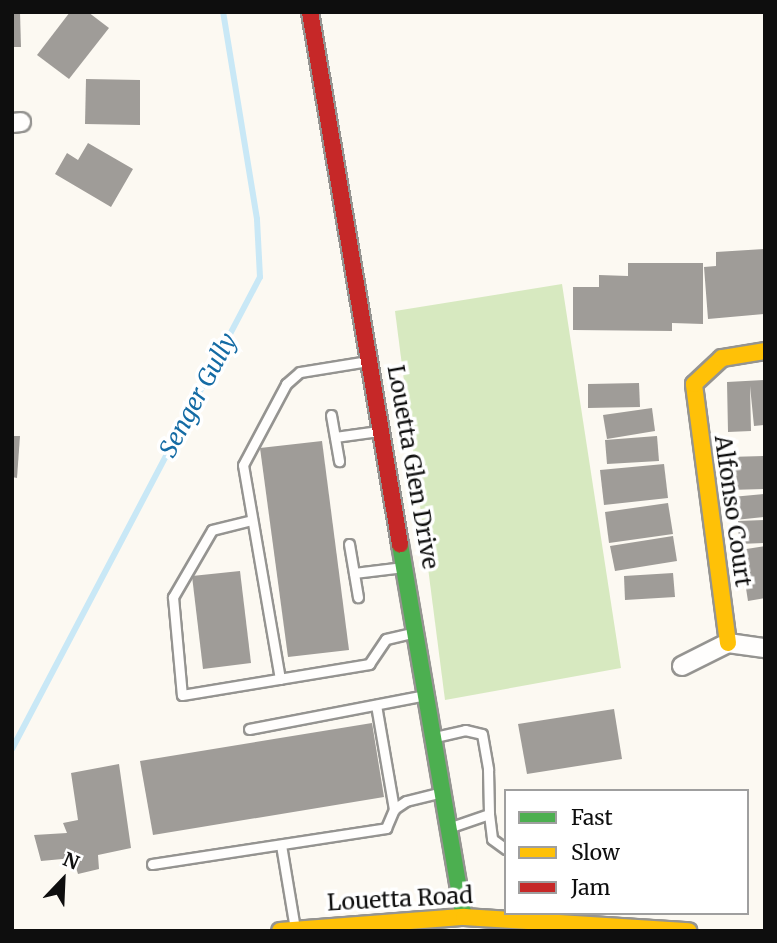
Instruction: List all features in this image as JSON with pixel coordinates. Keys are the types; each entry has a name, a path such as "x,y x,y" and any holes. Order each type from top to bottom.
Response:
{"street":[{"name":"Louetta Glen Drive","path":"310,12 465,924"},
{"name":"Alfonso Court","path":"728,643 694,384 722,358 765,351"},
{"path":"682,666 728,643 765,648"},
{"name":"Louetta Road","path":"288,930 574,917 638,919 689,931"}],"lane":[{"path":"279,679 243,465 286,384 300,372 370,361"},
{"path":"331,415 339,461"},
{"path":"335,437 382,430"},
{"path":"252,520 212,530 173,597 182,695 369,664 386,639 416,632"},
{"path":"349,544 358,597"},
{"path":"354,573 405,567"},
{"path":"248,729 426,695"},
{"path":"152,864 386,828 394,809 376,705"},
{"path":"434,738 465,730 482,734 488,769 492,838 504,847"},
{"path":"394,809 406,801 443,791"},
{"path":"449,827 489,814"},
{"path":"281,845 288,930"}],"green space":[{"path":"562,284 621,668 445,700 395,311"}],"building":[{"path":"12,12 20,12 21,47 12,47"},
{"path":"70,12 88,12 109,28 69,79 37,55"},
{"path":"86,79 140,80 140,125 85,124"},
{"path":"88,143 133,169 111,207 55,174 67,153 78,160"},
{"path":"764,249 765,314 708,319 704,267 716,266 716,252"},
{"path":"628,263 703,263 703,324 672,323 672,331 573,330 573,287 599,287 599,275 628,276"},
{"path":"765,380 765,425 754,426 750,386 751,431 728,432 727,382"},
{"path":"639,383 640,407 588,408 588,384"},
{"path":"652,408 655,431 607,439 603,415"},
{"path":"12,436 20,436 17,478 12,477"},
{"path":"657,436 659,461 607,464 605,440"},
{"path":"322,441 349,650 288,657 260,448"},
{"path":"765,456 765,489 729,490 728,457"},
{"path":"664,464 668,498 604,505 600,470"},
{"path":"765,494 765,517 735,520 732,497"},
{"path":"668,503 673,534 609,543 605,512"},
{"path":"765,520 765,543 739,544 738,521"},
{"path":"673,536 677,561 615,571 610,546"},
{"path":"765,546 765,598 748,601 740,550"},
{"path":"240,571 251,663 203,669 192,576"},
{"path":"673,573 675,597 625,600 624,576"},
{"path":"614,709 622,759 527,774 518,724"},
{"path":"372,723 384,797 153,835 140,761"},
{"path":"119,764 131,848 98,855 99,869 78,874 73,858 41,861 34,835 67,833 63,823 78,820 71,773"}],"waterway":[{"name":"Senger Gully","path":"12,749 260,277 257,219 223,12"}],"traffic: fast":[{"path":"400,544 464,917"}],"traffic: slow":[{"path":"728,643 694,384 722,358 765,351"},
{"path":"280,931 464,917 689,931"}],"traffic: jam":[{"path":"310,12 400,544"}]}
